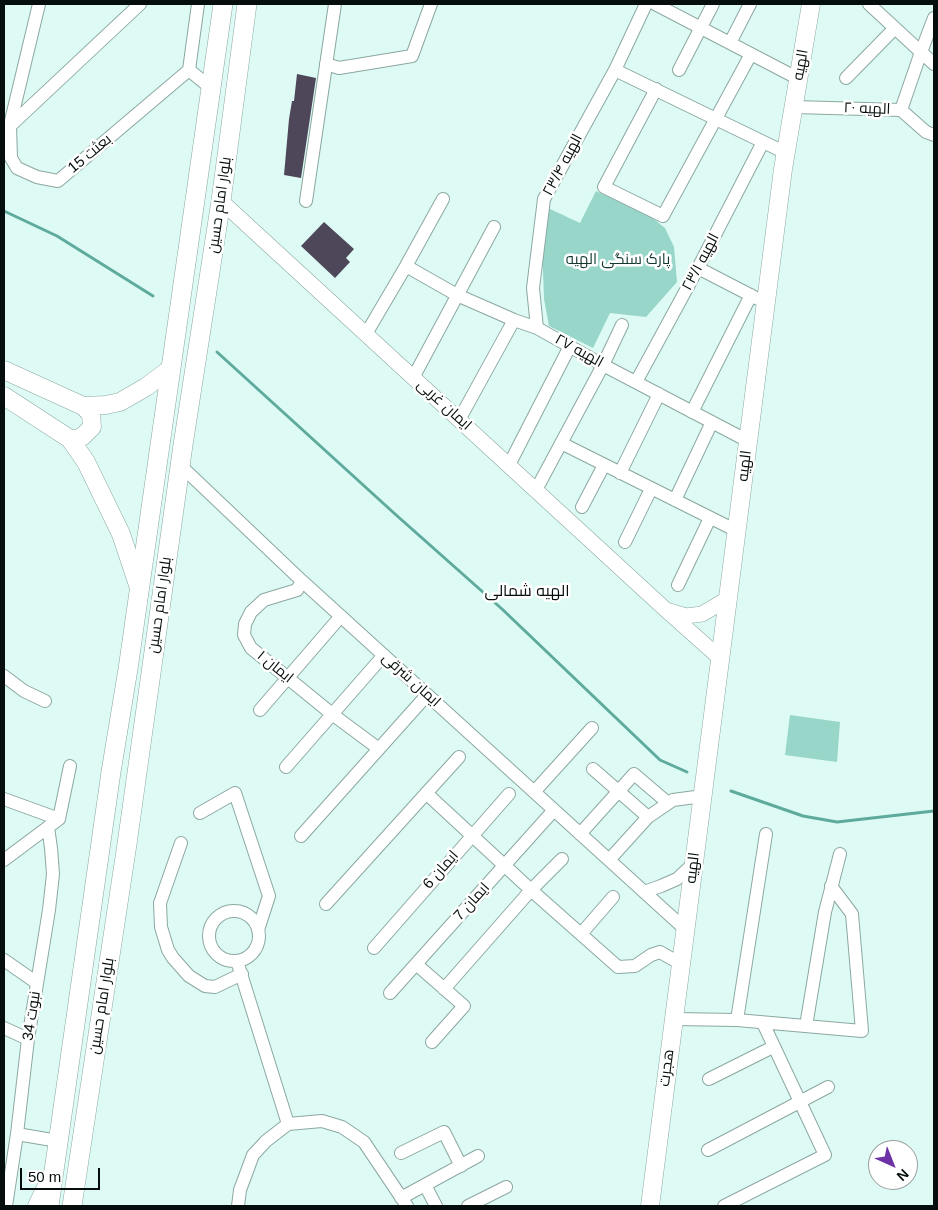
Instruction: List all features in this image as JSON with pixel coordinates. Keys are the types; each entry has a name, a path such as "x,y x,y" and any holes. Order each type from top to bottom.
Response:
{"main road":[{"name":"بلوار امام حسین","path":"49,1206 110,780 140,588 223,4"},
{"name":"بلوار امام حسین","path":"72,1206 221,201 247,4"},
{"name":"الهیه","path":"686,929 748,441 758,299 812,4"},
{"path":"83,406 120,402 146,387 170,369"},
{"path":"4,370 83,406 91,414 92,426 83,436 77,439 70,438"},
{"path":"4,396 70,438 86,462 121,534 140,588"},
{"name":"هجرت","path":"650,1206 686,929"},
{"path":"37,1206 54,1170"}],"street":[{"path":"7,129 39,4"},
{"path":"7,129 140,4"},
{"path":"198,4 189,70 211,88"},
{"path":"306,201 335,4"},
{"path":"326,64 340,68 412,56 431,4"},
{"name":"الهیه ۲۳/۴","path":"537,328 534,288 544,199 615,70 646,4"},
{"path":"656,4 799,79"},
{"path":"680,70 713,4"},
{"path":"730,43 750,4"},
{"path":"876,6 895,28 934,64"},
{"name":"الهیه ۲۰","path":"794,107 901,110 934,18"},
{"path":"846,78 895,28"},
{"path":"656,89 604,187 663,216 751,54"},
{"name":"بعثت 15","path":"7,129 11,158 17,168 37,177 58,181 189,70"},
{"path":"615,70 786,153"},
{"path":"901,110 926,132 934,135"},
{"name":"الهیه ۲۳/۱","path":"636,382 763,142"},
{"path":"366,334 443,199"},
{"name":"ایمان غربی","path":"221,201 721,659"},
{"path":"413,378 494,228"},
{"name":"الهیه ۲۷","path":"406,266 457,295 537,328 748,441"},
{"path":"692,412 758,299 698,268"},
{"path":"459,420 514,320"},
{"path":"536,490 603,365 622,324"},
{"path":"509,465 570,346"},
{"path":"620,473 659,394"},
{"path":"675,500 712,422"},
{"path":"561,443 737,531"},
{"path":"582,507 604,465"},
{"name":"ایمان شرقی","path":"181,466 302,581 686,929"},
{"path":"624,542 651,488"},
{"path":"678,585 710,518"},
{"name":"ایمان ۱","path":"302,581 297,590 264,600 251,612 245,624 244,635 251,648 332,714 379,749"},
{"path":"666,610 686,616 702,614 729,598"},
{"path":"260,710 341,616"},
{"path":"286,768 384,656"},
{"path":"4,676 24,692 45,701"},
{"path":"301,836 427,695"},
{"path":"534,792 592,728"},
{"path":"326,904 459,757"},
{"path":"4,860 59,819 70,766"},
{"path":"593,769 648,817"},
{"path":"580,834 634,774 668,803"},
{"path":"200,813 234,793 269,896 258,930 256,946 252,953 237,961 229,960 222,958 211,946 209,930 212,923 225,913 241,912 249,916 258,930"},
{"path":"426,793 504,866 618,967 635,966 651,955 660,952 681,964"},
{"name":"ایمان 6","path":"374,948 471,835 509,794"},
{"path":"609,860 648,817 668,803 673,800 703,796"},
{"path":"4,799 59,819"},
{"name":"ایمان 7","path":"390,993 554,810"},
{"name":"نبوت 34","path":"6,1206 8,1160 17,1134 28,1039 53,874 48,827"},
{"path":"737,1020 766,834"},
{"path":"180,843 160,903 161,926 168,950 189,976 205,986 215,987 242,974"},
{"path":"806,1026 825,912 840,854"},
{"path":"444,989 531,890 562,859"},
{"path":"644,892 676,878 694,863"},
{"path":"674,1019 737,1020 862,1031 852,914 831,886"},
{"path":"581,934 613,897"},
{"path":"4,960 37,983"},
{"path":"237,961 288,1124"},
{"path":"416,964 464,1006 432,1042"},
{"path":"724,1206 825,1155 762,1023"},
{"path":"4,1028 28,1039"},
{"path":"709,1078 772,1047"},
{"path":"708,1150 828,1087"},
{"path":"238,1206 240,1190 253,1155 266,1141 288,1124 322,1121 342,1127 364,1142 404,1202 425,1186 478,1156"},
{"path":"401,1153 444,1132 461,1166"},
{"path":"17,1134 58,1141"},
{"path":"425,1186 436,1206"},
{"path":"476,1205 506,1187"}],"green space":[{"name":"پارک سنگی الهیه","path":"596,191 650,216 665,228 674,247 677,282 646,317 610,313 593,348 549,326 544,299 542,243 548,208 580,223"},
{"path":"790,715 840,722 837,762 785,755"}],"building":[{"path":"297,74 316,78 301,178 284,175 289,119 292,101 294,101"},
{"path":"324,222 354,249 346,258 350,262 335,278 301,246"}],"waterway":[{"path":"4,211 57,236 153,296"},
{"path":"217,352 502,609 660,760 687,772"},
{"path":"731,791 803,816 837,822 934,811"}],"district":[{"name":"الهیه شمالی","path":"527,592"}]}
